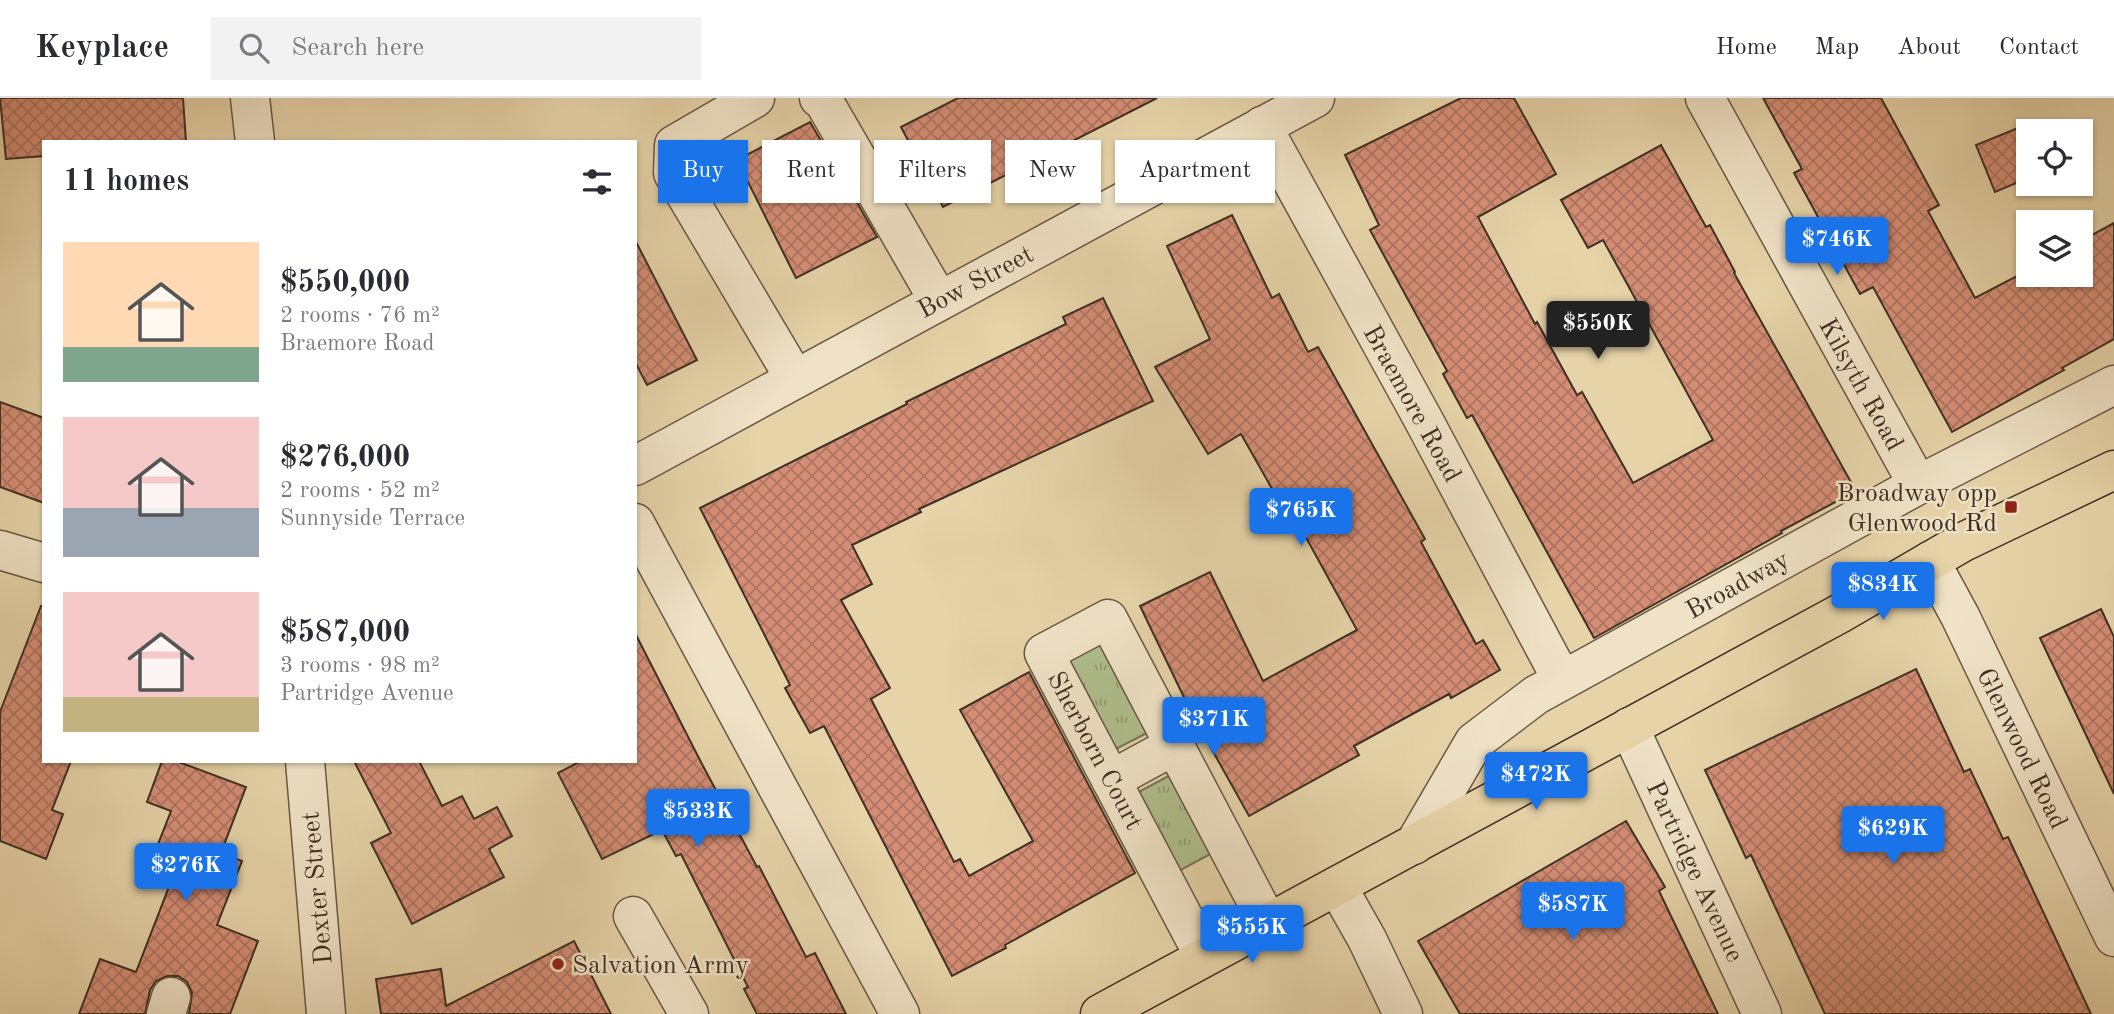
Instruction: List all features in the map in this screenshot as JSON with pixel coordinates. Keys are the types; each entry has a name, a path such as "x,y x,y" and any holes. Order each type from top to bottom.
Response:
{"main road":[{"path":"1100,1014 1839,614 1963,542 2114,470"}],"street":[{"path":"250,98 254,140"},
{"path":"755,98 674,145 673,173 795,379"},
{"path":"819,98 823,100 939,301"},
{"name":"Bow Street","path":"637,465 1315,98"},
{"name":"Kilsyth Road","path":"1705,98 1918,485"},
{"name":"Braemore Road","path":"1262,127 1423,419 1562,680"},
{"name":"Broadway","path":"1414,845 1474,742 1536,695 1918,485 2114,385"},
{"path":"637,527 900,1014"},
{"path":"0,550 42,562"},
{"name":"Glenwood Road","path":"1930,561 2114,936"},
{"name":"Sherborn Court","path":"1204,956 1044,653 1108,618 1269,923"},
{"name":"Partridge Avenue","path":"1629,727 1762,1014"},
{"path":"1111,780 1175,746"},
{"name":"Dexter Street","path":"305,763 326,1014"},
{"path":"1338,886 1403,1014"},
{"path":"633,916 690,1014"}],"green space":[{"path":"1103,639 1151,731 1110,752 1062,661"},
{"path":"1174,773 1216,851 1177,872 1135,794"}],"building":[{"path":"0,98 183,98 186,140 42,140 42,156 6,159"},
{"path":"958,98 1157,98 1075,140 1005,140 1005,175 991,183 991,140 908,140 901,127"},
{"path":"1461,98 1514,98 1556,174 1478,217 1535,324 1537,322 1577,395 1582,392 1633,483 1713,440 1603,240 1588,248 1561,200 1661,145 1706,227 1710,225 1856,491 1594,638 1472,415 1467,418 1443,374 1447,371 1370,230 1379,225 1345,155"},
{"path":"1763,98 1881,98 1939,205 1928,211 1975,298 2016,277 2016,287 2093,287 2093,234 2114,223 2114,339 1952,432 1873,287 1860,294 1794,173 1802,169"},
{"path":"810,122 820,140 775,140"},
{"path":"2016,129 2016,183 1995,192 1976,145"},
{"path":"762,147 762,203 857,203 877,237 796,278 748,182 748,154"},
{"path":"1232,215 1272,298 1279,294 1308,352 1318,347 1425,539 1421,542 1476,644 1483,640 1500,670 1451,698 1449,694 1354,746 1359,755 1249,816 1192,714 1140,606 1210,572 1263,681 1357,630 1293,514 1288,517 1241,434 1208,454 1155,367 1210,339 1167,246"},
{"path":"637,244 697,360 647,385 637,366"},
{"path":"1103,298 1153,401 919,509 921,512 852,545 872,584 841,600 890,688 871,699 954,862 960,859 969,876 1033,841 960,710 1029,672 1135,873 952,976 824,726 810,733 785,688 790,685 700,508 907,404 906,402 1066,324 1063,317"},
{"path":"0,402 42,417 42,502 0,487"},
{"path":"42,606 42,763 70,763 52,810 63,814 46,859 0,841 0,712"},
{"path":"2101,609 2114,637 2114,794 2040,638"},
{"path":"637,637 806,957 815,953 846,1014 757,1014 744,989 748,987 681,854 676,856 662,830 602,859 558,773 577,763 637,763"},
{"path":"1916,669 1964,772 1970,769 2003,839 2008,837 2091,1014 1825,1014 1751,855 1746,858 1705,770"},
{"path":"161,763 181,763 246,787 221,853 242,861 217,925 258,941 230,1014 189,1014 192,993 187,982 178,976 167,976 156,981 150,990 145,1014 79,1014 100,959 136,972 170,884 146,875 171,811 147,802"},
{"path":"355,763 420,763 442,806 462,796 474,819 497,807 512,836 489,849 504,877 412,924 371,843 391,833"},
{"path":"1626,821 1665,887 1659,891 1718,1014 1460,1014 1418,941"},
{"name":"Salvation Army","path":"574,941 611,1014 381,1014 376,979 441,969 446,1006"}],"place":[{"name":"Broadway opp Glenwood Rd","path":"2011,507"},
{"name":"Salvation Army","path":"558,964"}]}
